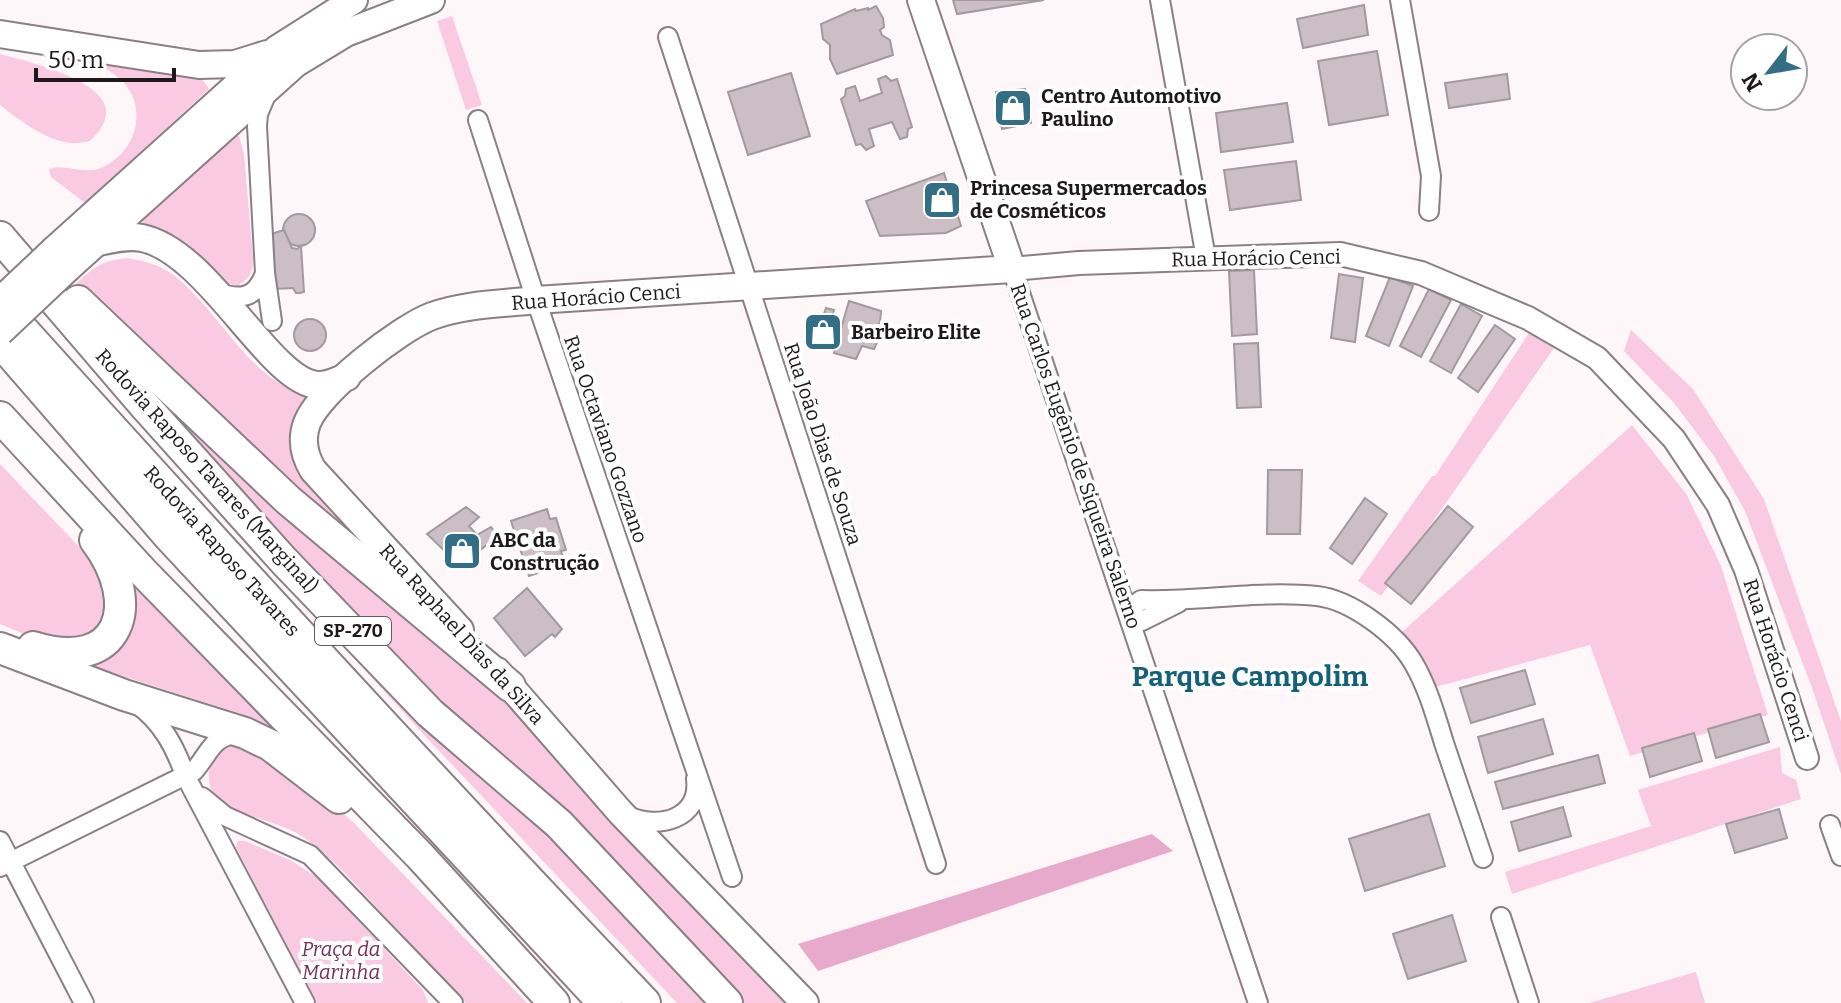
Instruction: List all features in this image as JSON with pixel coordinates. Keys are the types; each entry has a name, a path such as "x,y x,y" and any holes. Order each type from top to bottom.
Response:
{"highway":[{"path":"0,225 288,500 510,686"},
{"name":"Rodovia Raposo Tavares (Marginal)","path":"0,237 144,405 284,561 430,713 559,824 727,1003"},
{"name":"Rodovia Raposo Tavares","path":"0,303 246,579 644,1003"},
{"name":"Rodovia Raposo Tavares","path":"0,340 169,535 605,1003"},
{"path":"0,635 54,654 77,653 95,647 110,636 120,618 120,587 108,558 7,425"},
{"path":"7,425 142,571 421,857 550,999"},
{"path":"0,648 124,695 245,733 270,745 330,789 550,999"}],"main road":[{"path":"94,243 142,186 269,89 295,64 346,33 431,0"},
{"name":"Rua Carlos Eugênio de Siqueira Salerno","path":"921,0 1012,269"},
{"path":"0,303 61,259 142,186 277,49 350,1"},
{"path":"0,34 199,65 235,64 277,49"},
{"path":"962,274 989,258 996,245 998,226"},
{"path":"0,332 61,259 94,243 140,238 158,243 217,292 295,376 315,385 347,376"},
{"name":"Rua Horácio Cenci","path":"347,376 406,328 461,308 536,300 1012,269"},
{"name":"Rua Raphael Dias da Silva","path":"347,376 309,418 303,441 308,462 621,813 805,1003"}],"street":[{"path":"1160,0 1206,258"},
{"path":"1400,0 1431,176 1429,211"},
{"name":"Rua João Dias de Souza","path":"668,37 936,864"},
{"path":"269,89 258,114 257,126 265,273 260,296 272,321"},
{"name":"Rua Octaviano Gozzano","path":"478,120 732,877"},
{"name":"Rua Horácio Cenci","path":"1012,269 1340,254 1421,273 1528,318 1597,358 1674,439 1718,505 1746,570 1807,758"},
{"name":"Rua Carlos Eugênio de Siqueira Salerno","path":"1012,269 1258,1003"},
{"path":"217,292 231,298 260,296"},
{"path":"1130,614 1141,600 1181,601 1261,594 1320,596 1374,622 1397,641 1419,675 1483,858"},
{"path":"124,695 165,731 305,1003"},
{"path":"5,864 194,771 208,748 219,738 245,733"},
{"path":"621,813 657,824 674,818 695,800 698,793 695,772"},
{"path":"185,775 213,808 225,816 310,855 453,1003"},
{"path":"1830,825 1841,856"},
{"path":"224,845 223,832 228,828 256,830"},
{"path":"0,841 5,864 84,1003"},
{"path":"1501,917 1529,1003"}],"green space":[{"path":"452,16 482,105 466,110 437,21"},
{"path":"0,54 64,74 95,91 104,102 106,114 98,132 90,141 61,141 7,111 0,105"},
{"path":"98,63 203,80 209,89 85,203 51,177 49,169 92,170 111,163 129,144 136,119 136,106 123,82"},
{"path":"233,136 239,136 244,154 253,258 250,275 237,286 217,275 184,241 142,222 143,217"},
{"path":"128,258 169,272 186,286 271,378 290,389 311,394 295,424 369,551 369,558 76,284 99,265"},
{"path":"1631,330 1693,389 1764,499 1841,721 1841,774 1745,511 1714,456 1674,403 1624,351"},
{"path":"1529,333 1554,348 1381,596 1358,581 1432,476 1435,476"},
{"path":"1632,425 1687,495 1721,566 1768,715 1630,756 1590,645 1432,688 1418,657 1401,633"},
{"path":"194,427 523,713 793,1003 744,1003 567,817 434,699 191,438 189,430"},
{"path":"0,464 86,554 99,575 108,593 104,623 88,633 63,642 52,642 0,624"},
{"path":"212,502 591,871 714,1003 677,1003 425,736"},
{"path":"136,584 291,736 239,713 85,664"},
{"path":"241,745 310,784 355,824 527,1003 466,1003 314,845 294,832 230,807 215,797 209,779 212,762 223,750"},
{"path":"1780,747 1782,773 1796,780 1801,799 1512,894 1505,872 1651,826 1638,790"},
{"name":"Praça da Marinha","path":"238,841 245,841 290,860 317,877 423,990 428,1003 317,1003 236,847"},
{"path":"1696,972 1705,1003 1589,1003"}],"shaded area":[{"path":"1152,834 1173,851 818,971 798,944"}],"building":[{"path":"953,0 1044,0 957,14"},
{"path":"1364,5 1368,35 1303,48 1297,19"},
{"path":"876,6 883,18 884,27 880,30 890,40 893,55 837,74 830,59 830,45 823,39 821,24 855,9 868,10"},
{"path":"1377,51 1388,115 1329,125 1318,61"},
{"path":"791,73 810,136 748,155 728,92"},
{"path":"1507,74 1510,99 1449,108 1445,83"},
{"path":"886,76 891,81 897,79 912,127 908,129 907,137 900,139 892,122 869,129 874,146 866,150 861,144 856,145 841,99 846,89 855,86 860,101 882,93 878,79"},
{"name":"Centro Automotivo Paulino","path":"1025,89 1031,123 1002,129 996,92"},
{"path":"1287,103 1293,142 1221,152 1216,113"},
{"path":"1296,161 1301,200 1230,210 1224,170"},
{"path":"944,173 961,226 946,233 880,236 866,201"},
{"path":"299,214 310,219 315,230 310,241 299,246 288,241 283,230 288,219"},
{"path":"284,230 292,248 301,246 304,292 296,293 293,288 274,289 271,234"},
{"path":"1254,270 1257,334 1232,336 1229,271"},
{"path":"1339,274 1363,278 1355,342 1331,338"},
{"path":"1390,277 1413,286 1389,346 1366,336"},
{"path":"1429,289 1451,300 1421,357 1400,346"},
{"path":"849,301 881,311 880,325 867,334 879,338 874,349 862,346 856,359 834,353"},
{"path":"1461,304 1482,316 1451,373 1430,361"},
{"path":"826,308 834,310 832,316 840,319 834,338 827,336 825,341 816,338"},
{"path":"310,319 321,324 326,335 321,346 310,351 299,346 294,335 299,324"},
{"path":"1495,325 1515,339 1478,392 1458,378"},
{"path":"1258,343 1261,407 1237,408 1234,344"},
{"path":"1268,470 1302,470 1300,534 1267,534"},
{"path":"1365,498 1387,514 1352,564 1330,548"},
{"path":"1448,506 1473,527 1411,604 1385,583"},
{"name":"ABC da Construção","path":"466,507 479,517 469,526 477,535 491,527 498,536 460,566 427,534"},
{"path":"547,509 550,519 556,518 566,550 561,551 565,564 529,576 511,521"},
{"path":"527,588 562,629 525,656 494,618"},
{"path":"1525,670 1535,704 1471,723 1460,688"},
{"path":"1760,714 1769,742 1716,758 1708,729"},
{"path":"1543,719 1553,754 1488,773 1478,737"},
{"path":"1694,733 1702,761 1650,777 1642,748"},
{"path":"1598,755 1605,783 1503,809 1495,782"},
{"path":"1563,807 1571,836 1519,851 1511,822"},
{"path":"1779,809 1787,838 1735,853 1726,824"},
{"path":"1429,814 1445,866 1365,891 1349,839"},
{"path":"1452,915 1466,961 1408,979 1393,934"}],"place":[{"name":"Centro Automotivo Paulino","path":"1013,108"},
{"name":"Princesa Supermercados de Cosméticos","path":"942,200"},
{"name":"Barbeiro Elite","path":"823,332"},
{"name":"ABC da Construção","path":"462,551"}],"district":[{"name":"Parque Campolim","path":"1250,676"}]}
